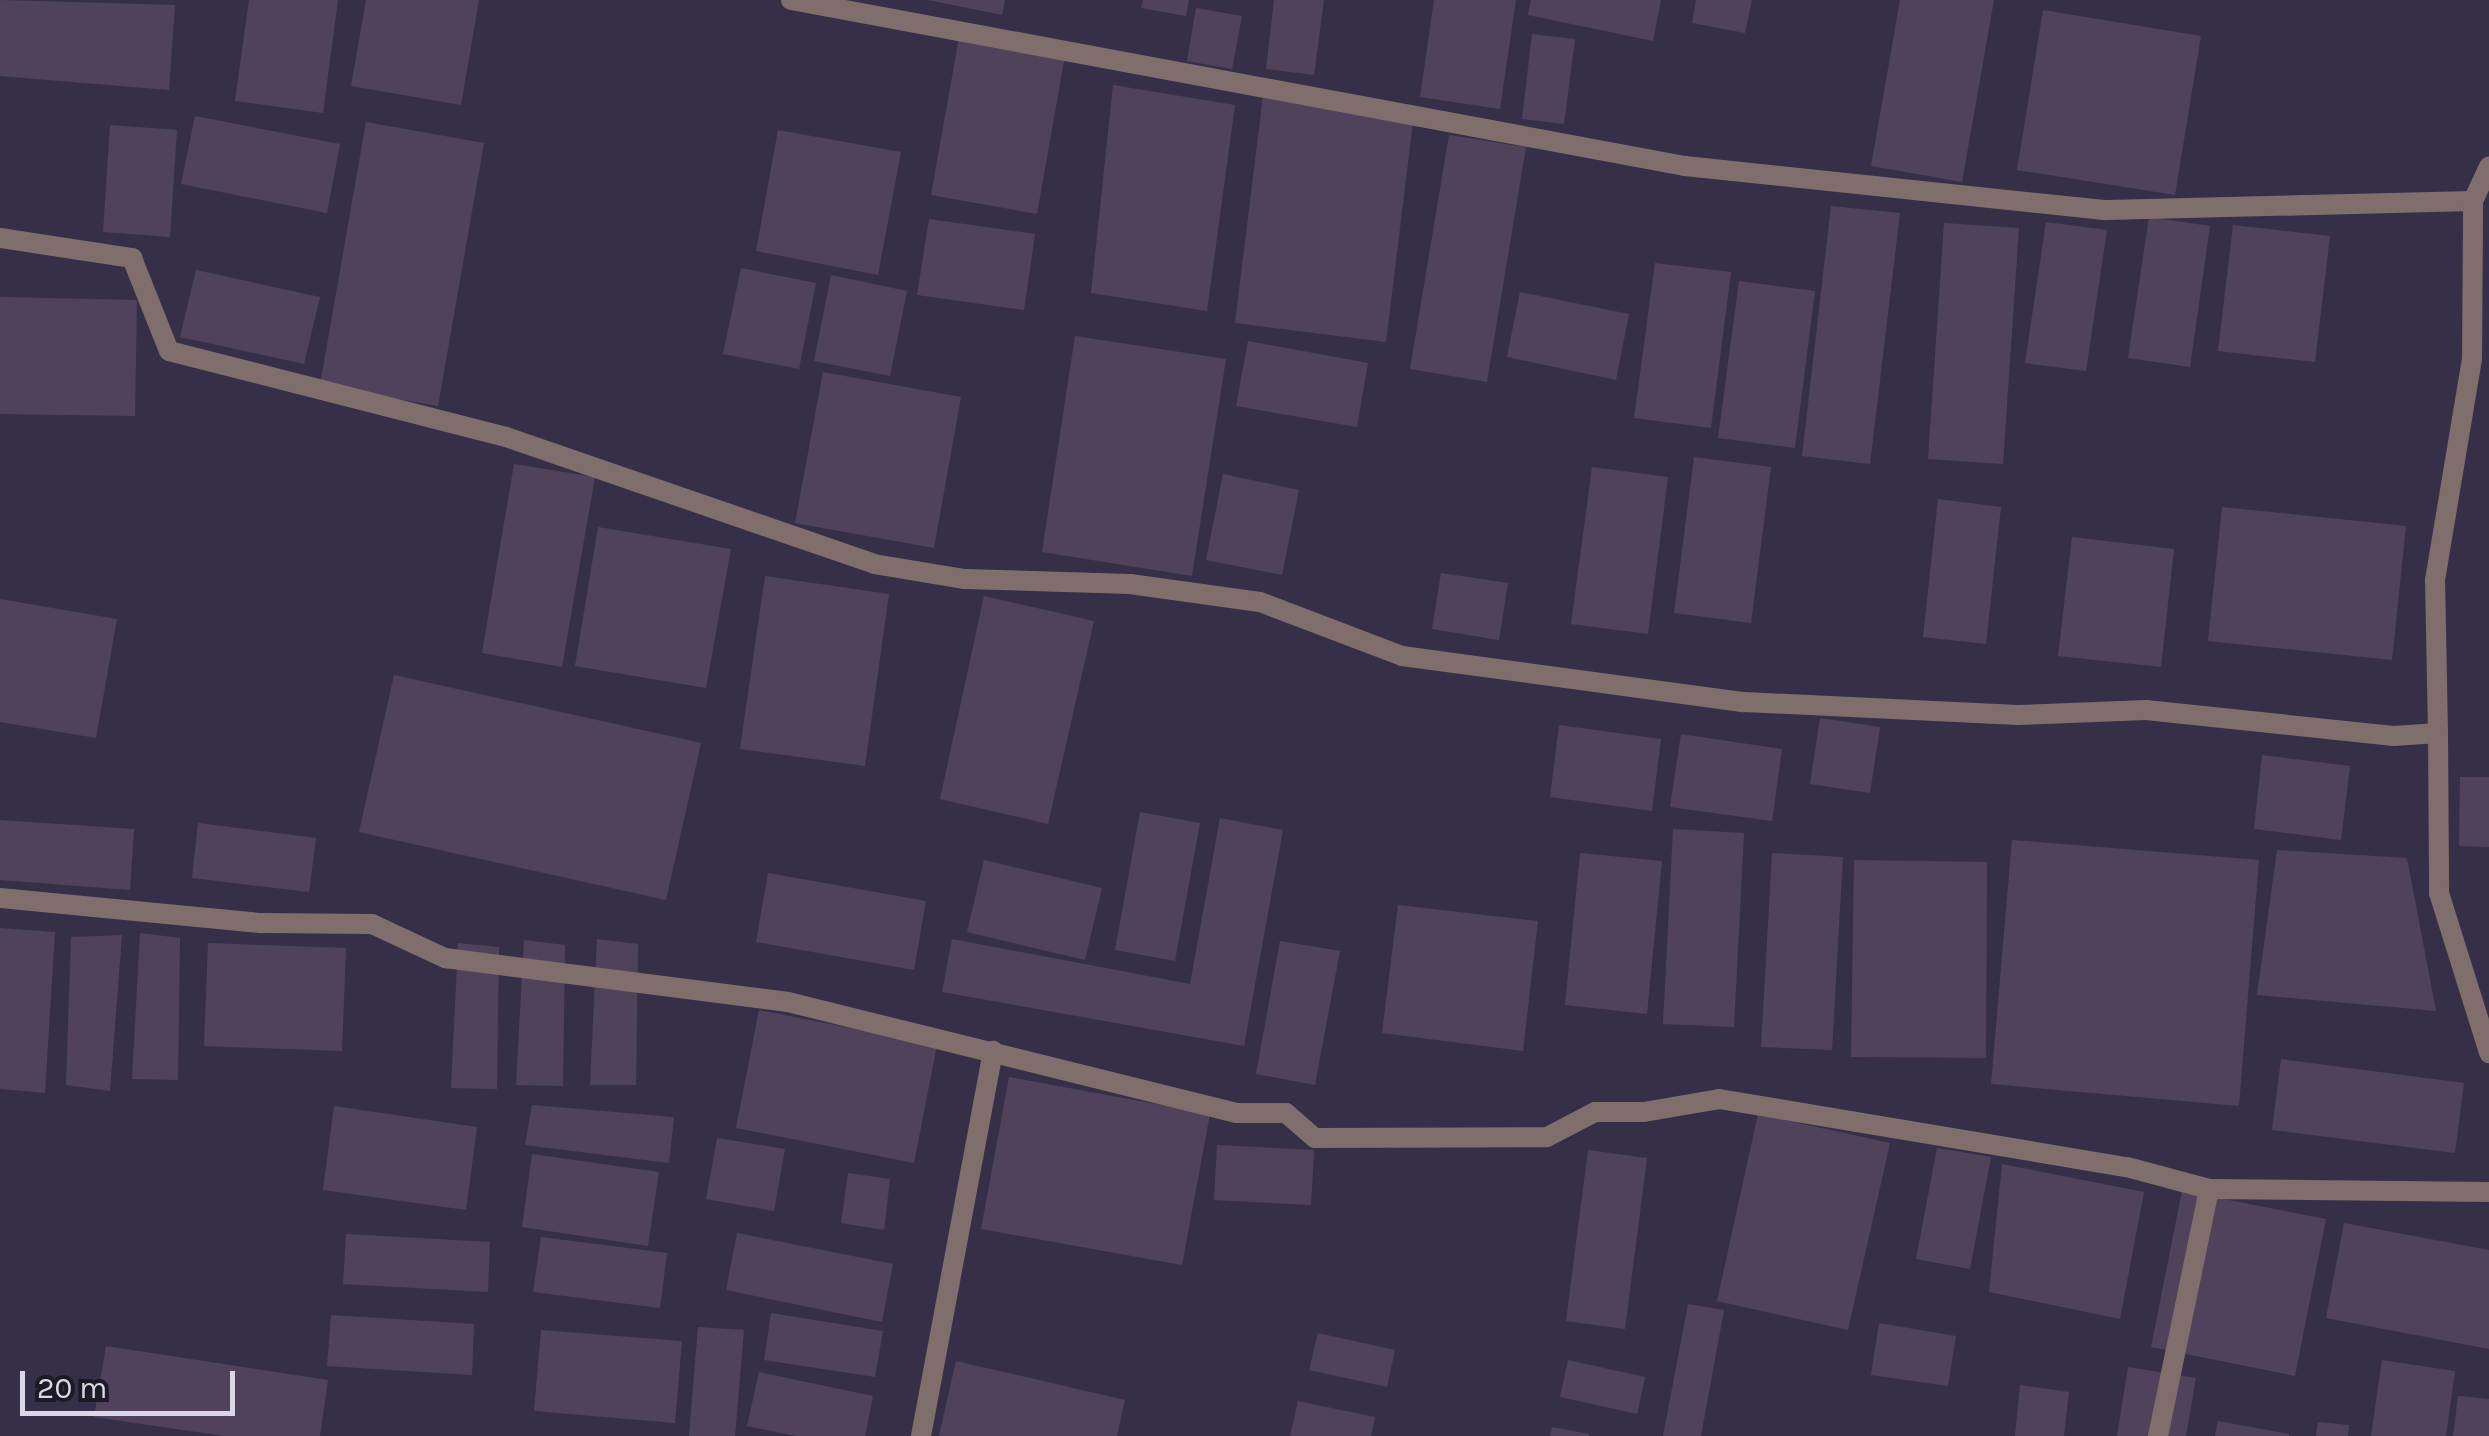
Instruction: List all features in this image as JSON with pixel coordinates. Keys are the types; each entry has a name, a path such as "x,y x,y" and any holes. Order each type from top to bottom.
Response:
{"street":[{"path":"791,0 1686,166 2107,210 2473,201"},
{"path":"2489,167 2473,201 2472,358 2435,580 2439,893 2489,1054"},
{"path":"0,238 132,258 169,351 506,437 874,564 965,579 1130,584 1260,602 1402,656 1744,702 2018,716 2146,710 2394,736 2438,733"},
{"path":"0,898 262,922 372,924 444,958 788,1002 1236,1114 1286,1112 1316,1138 1548,1137 1595,1112 1644,1112 1720,1099 2126,1167 2209,1189 2489,1192"},
{"path":"920,1436 993,1051"},
{"path":"2158,1436 2209,1189"}],"building":[{"path":"0,0 175,5 169,90 0,76"},
{"path":"249,0 338,0 323,113 235,101"},
{"path":"366,0 479,0 461,105 351,86"},
{"path":"928,0 1005,0 1002,15"},
{"path":"1143,0 1189,0 1186,16 1141,8"},
{"path":"1274,0 1324,0 1314,75 1266,69"},
{"path":"1434,0 1516,0 1500,109 1420,97"},
{"path":"1531,0 1661,0 1653,41 1528,15"},
{"path":"1696,0 1752,0 1745,33 1692,23"},
{"path":"1900,0 1994,0 1962,182 1871,166"},
{"path":"1196,8 1242,16 1232,69 1187,61"},
{"path":"2043,10 2201,36 2175,195 2017,170"},
{"path":"960,32 1066,50 1037,214 931,195"},
{"path":"1532,34 1575,39 1564,124 1522,119"},
{"path":"1113,85 1235,105 1207,311 1091,293"},
{"path":"1263,96 1414,114 1386,342 1235,323"},
{"path":"195,116 340,144 327,213 181,184"},
{"path":"366,122 484,143 438,406 320,385"},
{"path":"110,125 177,130 170,237 103,232"},
{"path":"778,130 901,152 878,275 756,251"},
{"path":"1449,135 1526,147 1487,382 1410,369"},
{"path":"1831,206 1900,213 1870,464 1802,456"},
{"path":"2149,217 2210,226 2190,367 2128,358"},
{"path":"929,219 1035,234 1024,310 917,295"},
{"path":"2046,222 2107,230 2086,371 2025,363"},
{"path":"1944,223 2019,228 2003,464 1928,459"},
{"path":"2233,225 2330,236 2315,362 2218,351"},
{"path":"1655,263 1731,272 1711,428 1634,418"},
{"path":"741,268 816,283 799,369 723,354"},
{"path":"196,270 320,297 304,364 180,337"},
{"path":"831,275 907,291 890,376 814,361"},
{"path":"1739,281 1815,291 1795,448 1718,438"},
{"path":"1520,292 1629,314 1616,380 1507,357"},
{"path":"0,297 137,300 135,416 0,414"},
{"path":"1075,336 1226,359 1192,576 1042,552"},
{"path":"1248,341 1368,363 1357,427 1236,406"},
{"path":"823,372 961,397 934,548 795,523"},
{"path":"1694,457 1771,467 1751,623 1674,613"},
{"path":"514,464 595,477 562,667 482,653"},
{"path":"1592,467 1668,477 1648,634 1571,624"},
{"path":"1223,474 1299,490 1282,575 1206,560"},
{"path":"1938,499 2001,507 1986,644 1923,637"},
{"path":"2222,507 2406,526 2392,660 2208,641"},
{"path":"598,527 731,549 706,688 575,666"},
{"path":"2072,537 2174,549 2161,667 2058,656"},
{"path":"1441,573 1508,583 1499,640 1432,629"},
{"path":"765,576 889,594 865,766 740,749"},
{"path":"984,596 1094,621 1048,824 940,799"},
{"path":"0,599 117,619 96,738 0,722"},
{"path":"394,675 701,743 666,900 359,832"},
{"path":"1820,718 1880,727 1870,793 1810,784"},
{"path":"1559,725 1661,739 1652,811 1550,797"},
{"path":"1681,734 1782,749 1772,821 1670,807"},
{"path":"2262,755 2350,766 2341,840 2254,829"},
{"path":"2460,777 2489,777 2489,847 2459,846"},
{"path":"1140,812 1200,823 1175,961 1115,950"},
{"path":"1220,818 1283,830 1244,1046 942,992 952,939 1190,984"},
{"path":"0,820 134,829 130,890 0,880"},
{"path":"198,823 316,838 309,892 192,878"},
{"path":"1673,829 1744,833 1734,1027 1663,1024"},
{"path":"2012,840 2259,860 2239,1106 1991,1084"},
{"path":"2277,850 2407,858 2436,1011 2257,995"},
{"path":"1580,853 1662,861 1647,1014 1565,1005"},
{"path":"1772,853 1843,857 1832,1050 1761,1047"},
{"path":"984,860 1102,888 1085,960 967,932"},
{"path":"1854,860 1987,862 1986,1058 1851,1057"},
{"path":"768,873 926,901 914,970 756,942"},
{"path":"1398,905 1538,921 1523,1051 1382,1033"},
{"path":"0,928 55,932 45,1093 0,1089"},
{"path":"140,933 180,938 178,1080 132,1079"},
{"path":"122,935 110,1091 66,1085 71,937"},
{"path":"597,939 638,944 636,1085 590,1085"},
{"path":"524,940 565,945 563,1086 516,1085"},
{"path":"1280,941 1340,951 1315,1085 1256,1074"},
{"path":"208,943 346,948 342,1051 204,1046"},
{"path":"458,943 499,947 497,1089 451,1088"},
{"path":"759,1010 937,1045 914,1163 736,1128"},
{"path":"2281,1059 2464,1083 2455,1153 2272,1130"},
{"path":"1009,1077 1210,1114 1182,1265 981,1229"},
{"path":"532,1105 674,1117 669,1163 525,1145"},
{"path":"334,1106 477,1127 466,1210 323,1190"},
{"path":"1758,1114 1890,1143 1848,1330 1717,1301"},
{"path":"717,1138 785,1149 774,1211 706,1199"},
{"path":"1217,1145 1314,1150 1311,1205 1214,1200"},
{"path":"1937,1148 1991,1157 1970,1269 1916,1259"},
{"path":"1588,1150 1647,1158 1625,1329 1566,1321"},
{"path":"532,1154 659,1172 648,1246 522,1227"},
{"path":"2002,1164 2144,1192 2120,1319 1989,1292"},
{"path":"848,1173 890,1179 884,1230 841,1223"},
{"path":"2182,1191 2326,1219 2295,1376 2151,1347"},
{"path":"2344,1223 2489,1250 2489,1349 2326,1318"},
{"path":"737,1233 893,1264 882,1322 726,1290"},
{"path":"346,1234 490,1242 488,1292 343,1284"},
{"path":"541,1237 667,1253 660,1308 533,1292"},
{"path":"1688,1304 1724,1310 1701,1436 1663,1436"},
{"path":"771,1313 883,1331 875,1377 764,1360"},
{"path":"331,1315 474,1324 472,1375 327,1366"},
{"path":"1879,1323 1956,1336 1948,1386 1871,1375"},
{"path":"698,1327 744,1330 735,1436 689,1436"},
{"path":"541,1330 682,1341 675,1423 534,1411"},
{"path":"1318,1333 1395,1350 1387,1387 1309,1370"},
{"path":"106,1346 328,1380 320,1436 224,1436 94,1417"},
{"path":"1568,1360 1645,1377 1637,1414 1560,1397"},
{"path":"2382,1360 2455,1371 2446,1436 2371,1436"},
{"path":"956,1361 1125,1400 1117,1436 939,1436"},
{"path":"2128,1367 2196,1378 2186,1436 2117,1436"},
{"path":"759,1372 873,1396 865,1436 796,1436 747,1426"},
{"path":"2020,1385 2069,1392 2064,1436 2015,1436"},
{"path":"2458,1396 2489,1399 2489,1436 2453,1436"},
{"path":"1298,1401 1375,1417 1371,1436 1290,1436"},
{"path":"2218,1421 2289,1434 2289,1436 2215,1436"},
{"path":"2318,1422 2349,1425 2348,1436 2316,1436"},
{"path":"1552,1427 1589,1434 1589,1436 1550,1436"}]}
